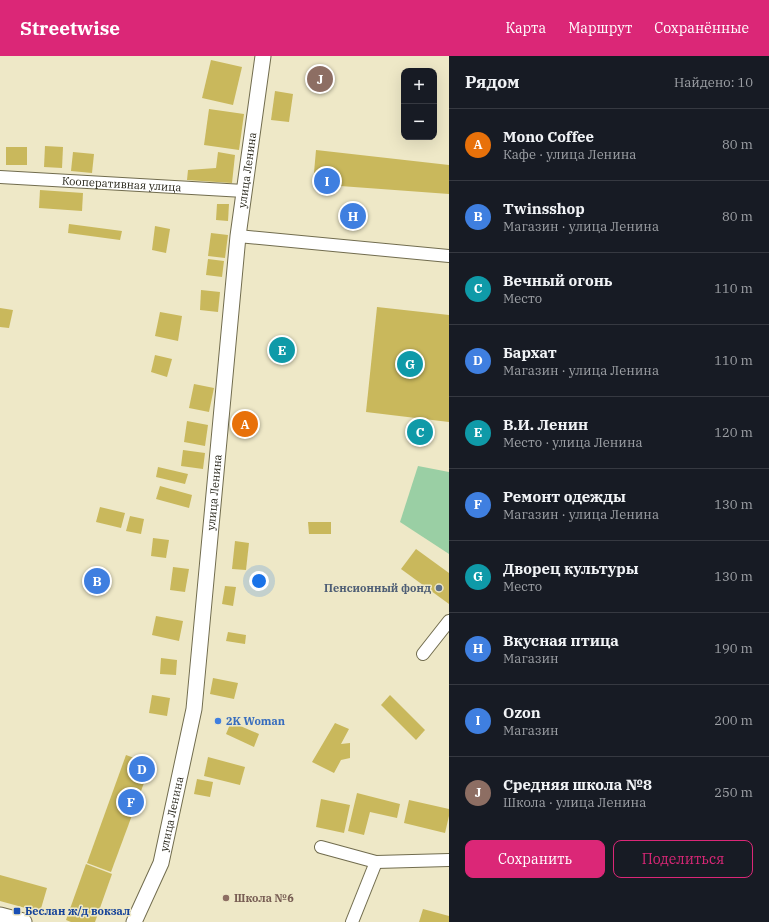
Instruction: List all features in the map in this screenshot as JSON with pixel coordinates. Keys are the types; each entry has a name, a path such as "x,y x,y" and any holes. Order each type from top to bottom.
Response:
{"main road":[{"path":"0,916 22,922"}],"street":[{"name":"улица Ленина","path":"134,922 161,863 194,709 238,236 263,56"},
{"name":"Кооперативная улица","path":"0,177 244,191"},
{"path":"238,236 449,256"},
{"path":"423,654 449,621"},
{"path":"321,847 376,862 449,860"},
{"path":"352,922 376,862"}],"green space":[{"path":"418,466 449,472 449,554 400,522"}],"building":[{"path":"211,60 242,67 233,105 202,98"},
{"path":"275,91 293,94 289,122 271,120"},
{"path":"209,109 244,114 239,150 204,145"},
{"path":"45,146 63,147 62,168 44,167"},
{"path":"6,147 27,147 27,165 6,165"},
{"path":"316,150 449,165 449,194 313,184"},
{"path":"73,152 94,154 92,173 71,171"},
{"path":"218,152 235,155 232,183 187,180 188,170 216,168"},
{"path":"40,190 83,193 82,211 39,208"},
{"path":"217,204 229,204 228,221 216,220"},
{"path":"69,224 122,231 120,240 68,233"},
{"path":"155,226 170,229 166,253 152,250"},
{"path":"211,233 228,235 225,258 208,256"},
{"path":"208,259 224,261 222,277 206,275"},
{"path":"201,290 220,292 218,312 200,310"},
{"path":"377,307 449,315 449,422 366,412"},
{"path":"0,308 13,310 9,328 0,327"},
{"path":"160,312 182,316 178,341 155,336"},
{"path":"155,355 172,359 167,377 151,372"},
{"path":"194,384 214,388 209,412 189,408"},
{"path":"187,421 208,425 205,446 184,442"},
{"path":"183,450 205,453 203,469 181,466"},
{"path":"158,467 188,474 185,484 156,477"},
{"path":"160,486 192,495 189,508 156,499"},
{"path":"100,507 125,513 121,528 96,522"},
{"path":"130,516 144,519 141,534 126,531"},
{"path":"308,522 331,522 331,534 309,534"},
{"path":"153,538 169,540 166,558 151,556"},
{"path":"235,541 249,543 246,570 232,569"},
{"name":"Пенсионный фонд","path":"416,549 449,573 449,604 401,569"},
{"path":"173,567 189,569 185,592 170,590"},
{"path":"225,586 236,587 233,606 222,604"},
{"path":"156,616 183,621 179,641 152,635"},
{"path":"228,632 246,635 245,644 226,641"},
{"path":"161,658 177,660 176,675 160,674"},
{"path":"213,678 238,683 234,699 210,694"},
{"path":"152,695 170,698 167,716 149,713"},
{"path":"390,695 425,730 416,740 381,705"},
{"path":"231,722 259,734 254,747 226,734"},
{"path":"335,723 349,729 341,744 350,743 350,758 341,760 334,773 312,762"},
{"path":"126,755 151,764 111,872 87,863"},
{"path":"208,757 245,767 240,785 204,776"},
{"path":"197,779 213,782 210,797 194,794"},
{"path":"357,793 400,804 397,818 370,812 364,835 348,831"},
{"path":"321,799 350,805 344,833 316,827"},
{"path":"409,800 449,809 445,833 404,823"},
{"path":"86,864 112,874 95,922 71,922 66,920"},
{"path":"0,875 47,888 40,912 0,901"},
{"path":"423,909 449,916 449,922 419,922"}],"place":[{"name":"Средняя школа №8","path":"320,79"},
{"name":"Ozon","path":"327,181"},
{"name":"Вкусная птица","path":"353,216"},
{"name":"В.И. Ленин","path":"282,350"},
{"name":"Дворец культуры","path":"410,364"},
{"name":"Mono Coffee","path":"245,424"},
{"name":"Вечный огонь","path":"420,432"},
{"name":"Twinsshop","path":"97,581"},
{"name":"Пенсионный фонд","path":"439,588"},
{"name":"2K Woman","path":"218,721"},
{"name":"Бархат","path":"142,769"},
{"name":"Ремонт одежды","path":"131,802"},
{"name":"Школа №6","path":"226,898"},
{"name":"Беслан ж/д вокзал","path":"17,911"}]}
